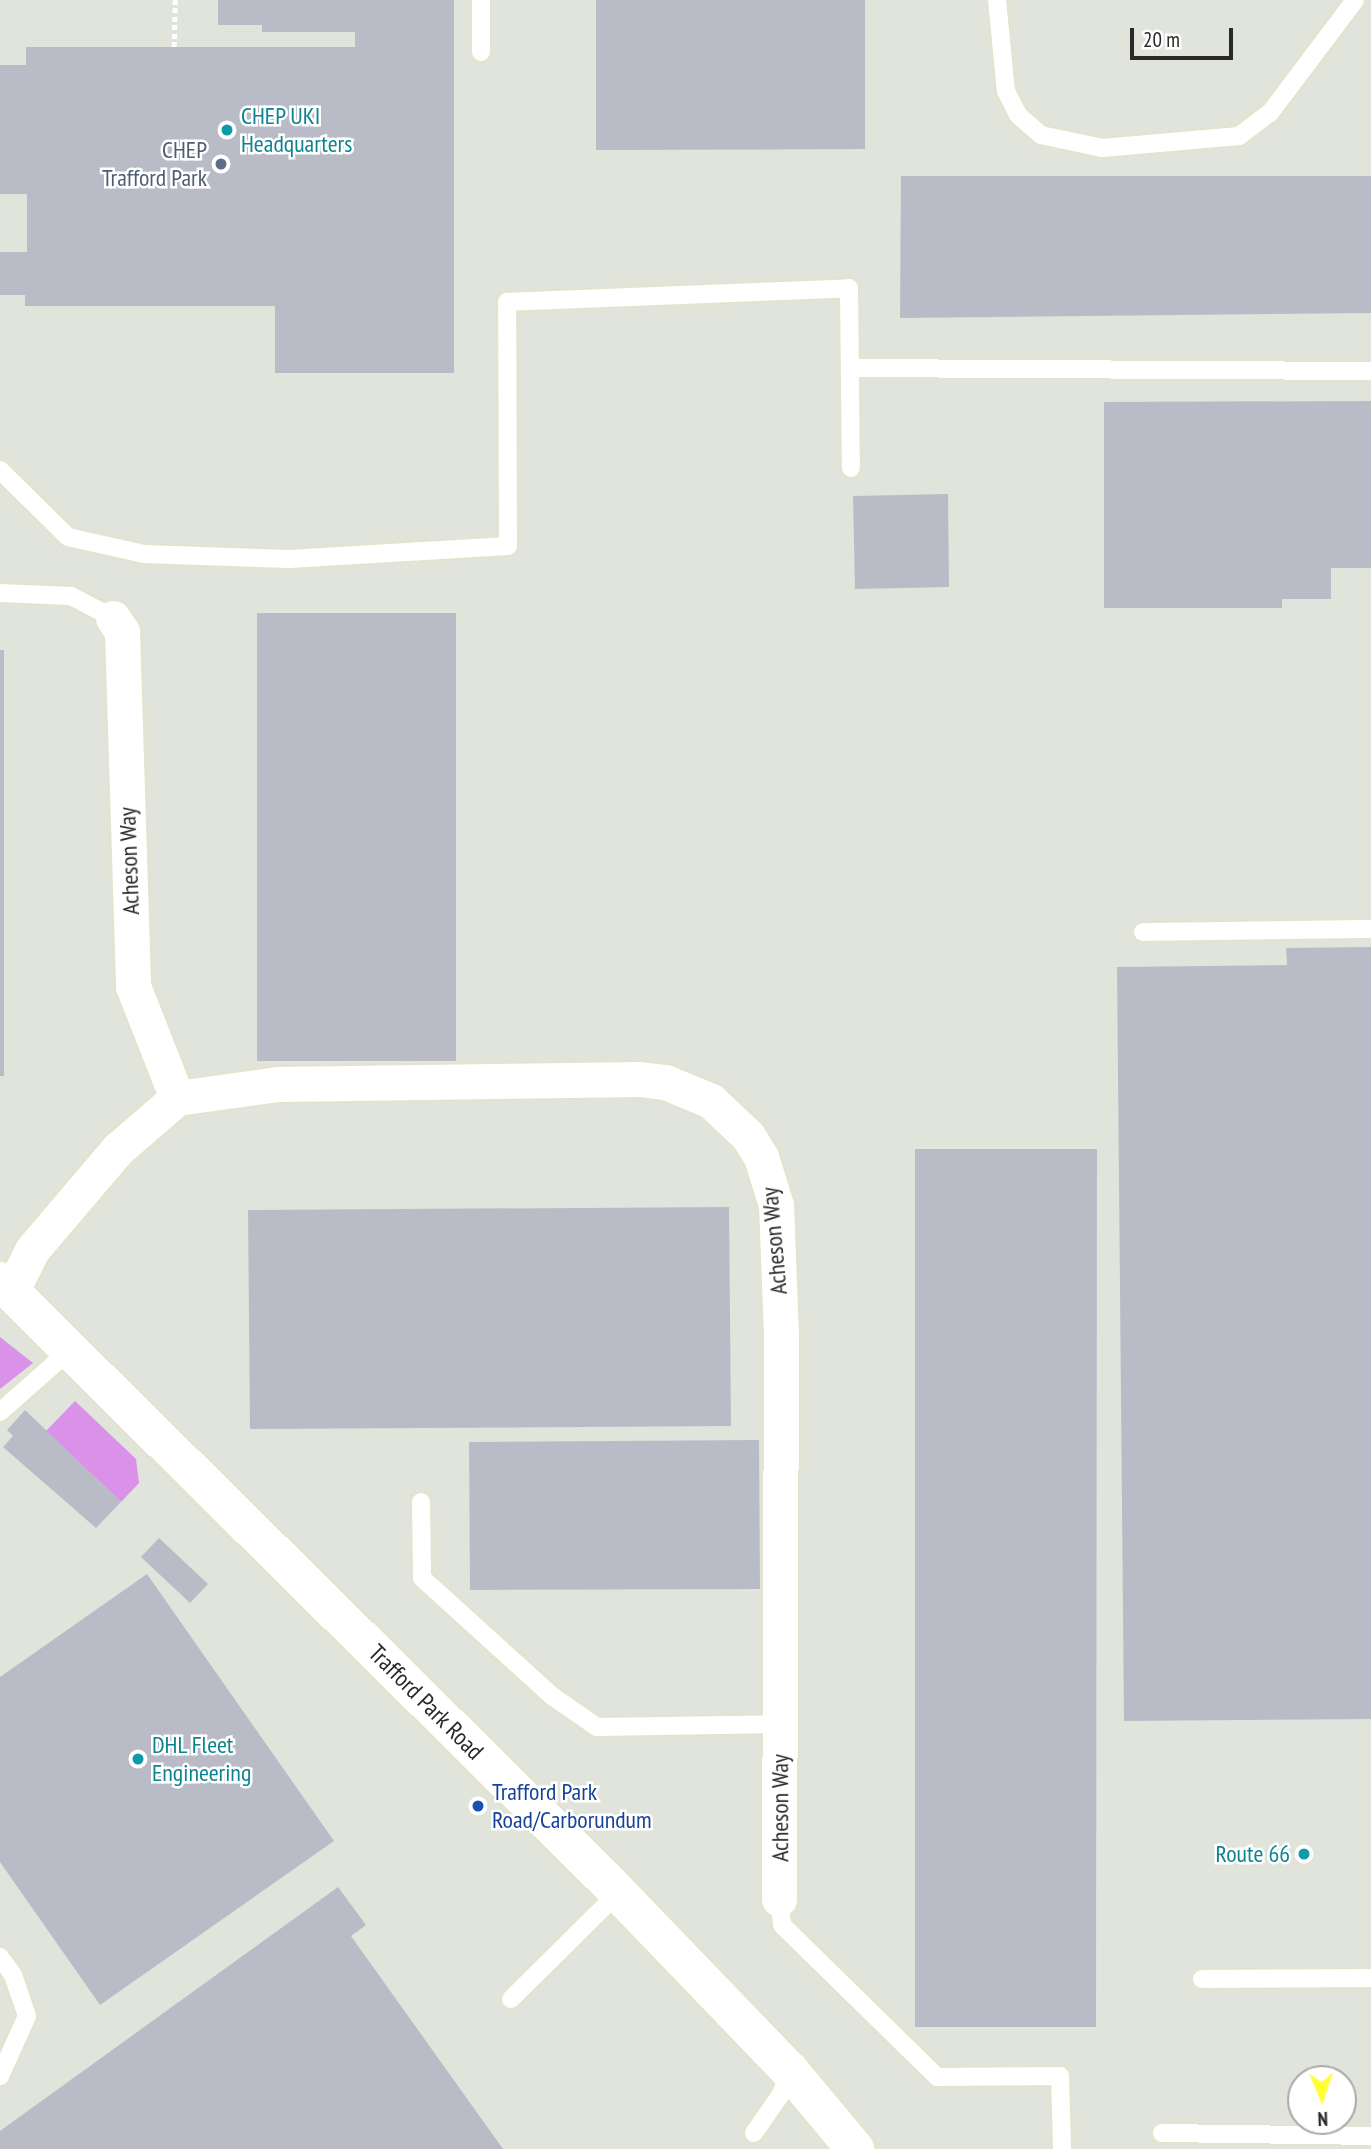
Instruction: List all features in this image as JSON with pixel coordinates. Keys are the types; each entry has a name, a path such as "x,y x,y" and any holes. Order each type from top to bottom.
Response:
{"street":[{"name":"Acheson Way","path":"113,618 122,632 134,986 177,1098 278,1084 640,1079 689,1090 731,1117 761,1157 776,1205 781,1334 779,1899"},
{"path":"6,1287 32,1250 109,1159 177,1098"},
{"name":"Trafford Park Road","path":"6,1287 618,1893 790,2071 844,2144"}],"lane":[{"path":"481,0 481,52"},
{"path":"997,0 1006,91 1018,115 1041,135 1102,148 1239,136 1270,113 1355,0"},
{"path":"0,470 68,537 144,554 289,559 508,546 507,302 849,288 851,468"},
{"path":"850,368 1371,371"},
{"path":"0,593 71,596 113,618"},
{"path":"1143,932 1371,929"},
{"path":"0,1412 70,1350"},
{"path":"421,1502 422,1578 552,1696 597,1727 780,1724"},
{"path":"511,1999 618,1893"},
{"path":"779,1899 782,1925 937,2077 1060,2076 1062,2149"},
{"path":"0,1957 13,1975 27,2016 0,2076"},
{"path":"1202,1979 1371,1978"},
{"path":"754,2133 781,2094 790,2071"},
{"path":"1162,2133 1371,2136"}],"path":[{"path":"174,47 175,0"}],"shaded area":[{"path":"0,0 1371,0 1371,2149 0,2149"},
{"path":"0,1337 33,1363 0,1389"},
{"path":"75,1401 136,1459 139,1483 121,1502 46,1431"}],"building":[{"name":"CHEP UKI Headquarters","path":"218,0 454,0 454,373 275,373 275,306 25,306 25,295 0,295 0,252 27,252 27,194 0,194 0,65 26,65 26,47 355,47 355,32 262,32 262,25 218,25"},
{"path":"596,0 865,0 865,149 596,150"},
{"path":"901,176 1371,176 1371,313 900,318"},
{"path":"1371,401 1371,568 1331,568 1331,599 1282,599 1282,608 1104,608 1104,402"},
{"path":"948,494 949,587 855,589 853,496"},
{"path":"257,613 456,613 456,1061 257,1061"},
{"path":"0,650 4,650 4,1076 0,1076"},
{"path":"1371,947 1371,1719 1124,1721 1117,967 1287,965 1286,948"},
{"path":"915,1149 1097,1149 1096,2027 915,2027"},
{"path":"729,1207 731,1426 250,1429 248,1210"},
{"path":"25,1410 121,1502 96,1528 3,1447 13,1436 7,1430"},
{"path":"759,1440 760,1589 470,1590 469,1442"},
{"path":"159,1538 208,1584 190,1603 141,1557"},
{"name":"DHL Fleet Engineering","path":"147,1574 334,1841 100,2005 0,1862 0,1677"},
{"path":"338,1887 366,1925 351,1936 503,2149 0,2149 0,2131"}],"place":[{"name":"CHEP UKI Headquarters","path":"227,130"},
{"name":"CHEP Trafford Park","path":"221,164"},
{"name":"DHL Fleet Engineering","path":"138,1759"},
{"name":"Trafford Park Road/Carborundum","path":"478,1806"},
{"name":"Route 66","path":"1304,1854"}]}
